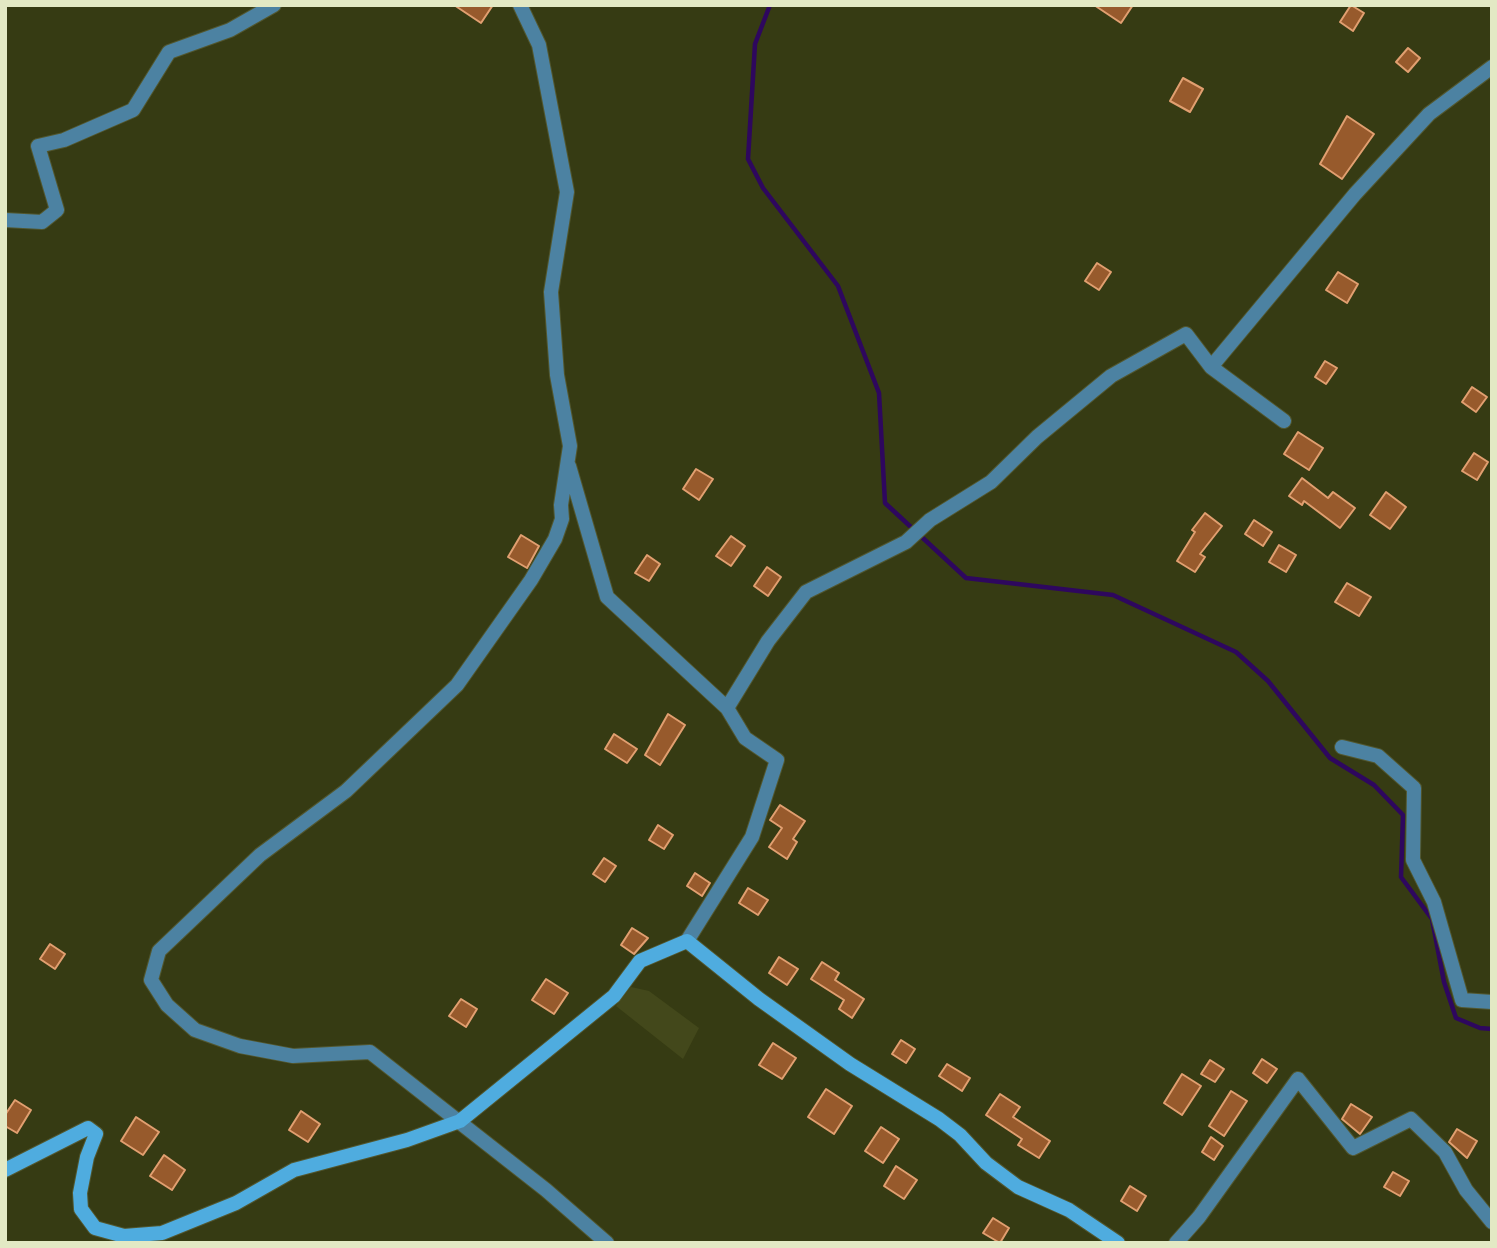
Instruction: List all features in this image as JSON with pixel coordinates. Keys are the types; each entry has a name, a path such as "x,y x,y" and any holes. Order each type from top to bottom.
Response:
{"street":[{"path":"5,220 41,222 57,210 38,146 64,140 133,110 169,52 230,30 274,5"},
{"path":"520,5 539,45 567,192 551,292 557,375 570,446 562,520 555,539 531,580 457,685 346,791 260,855 159,951 151,980 167,1005 195,1030 240,1046 293,1056 370,1052 460,1121 607,1243"},
{"path":"1211,367 1355,194 1429,114 1492,67"},
{"path":"727,708 768,641 806,592 906,542 930,520 991,482 1037,437 1111,376 1186,334 1211,367 1284,421"},
{"path":"5,1170 88,1128 96,1134 80,1194 81,1209 94,1228 124,1236 162,1233 236,1203 294,1170 407,1140 460,1121 614,996 640,961 687,941 752,837 777,760 745,738 727,708 607,597 568,461"},
{"path":"1342,747 1378,756 1414,788 1413,860 1434,902 1453,977 1462,1000 1492,1002"},
{"path":"687,941 759,999 849,1063 939,1119 960,1135 986,1163 1018,1187 1069,1210 1118,1243"},
{"path":"1176,1243 1199,1217 1298,1079 1353,1148 1411,1119 1445,1152 1465,1190 1492,1222"}],"shaded area":[{"path":"631,987 649,991 699,1028 683,1059 616,1006"}],"building":[{"path":"454,5 493,5 481,23"},
{"path":"1094,5 1133,5 1121,23"},
{"path":"1351,5 1364,13 1353,31 1340,22"},
{"path":"1408,48 1420,58 1408,72 1396,62"},
{"path":"1183,78 1203,89 1190,112 1170,101"},
{"path":"1347,116 1374,134 1342,179 1320,164"},
{"path":"1097,263 1111,272 1099,290 1085,281"},
{"path":"1338,272 1358,284 1347,303 1326,290"},
{"path":"1325,361 1337,368 1326,384 1315,377"},
{"path":"1472,387 1487,397 1476,412 1462,402"},
{"path":"1298,432 1323,448 1309,470 1284,454"},
{"path":"1474,453 1488,462 1477,480 1462,471"},
{"path":"696,469 713,479 699,500 683,489"},
{"path":"1302,478 1328,498 1333,492 1355,508 1340,528 1304,501 1302,505 1289,496"},
{"path":"1386,492 1406,507 1390,529 1370,515"},
{"path":"1205,513 1222,526 1200,554 1205,557 1195,572 1177,561 1195,532 1192,530"},
{"path":"1254,520 1272,532 1263,546 1245,534"},
{"path":"521,535 539,546 527,568 508,557"},
{"path":"731,536 745,546 731,566 716,556"},
{"path":"1279,545 1296,555 1286,572 1269,562"},
{"path":"647,555 660,564 649,581 635,573"},
{"path":"767,567 781,577 768,596 754,586"},
{"path":"1347,583 1371,597 1359,616 1335,602"},
{"path":"668,714 685,725 660,765 645,755"},
{"path":"614,734 637,749 627,763 605,749"},
{"path":"780,805 805,821 793,839 797,842 787,859 769,847 782,828 770,820"},
{"path":"658,825 673,835 664,849 649,840"},
{"path":"604,858 616,866 605,882 593,874"},
{"path":"695,873 710,883 702,896 687,886"},
{"path":"748,888 768,900 758,915 739,903"},
{"path":"632,928 648,938 634,954 621,945"},
{"path":"50,944 65,954 55,969 40,959"},
{"path":"779,957 798,969 787,985 769,973"},
{"path":"822,962 839,973 835,980 864,999 852,1018 839,1009 844,1000 811,979"},
{"path":"546,979 568,993 554,1014 532,1000"},
{"path":"461,999 477,1009 466,1027 449,1016"},
{"path":"901,1040 915,1049 906,1063 892,1054"},
{"path":"773,1043 796,1058 782,1079 759,1065"},
{"path":"1262,1059 1277,1069 1267,1083 1253,1073"},
{"path":"1210,1060 1224,1069 1215,1082 1201,1074"},
{"path":"947,1064 970,1078 962,1091 939,1076"},
{"path":"1182,1074 1201,1086 1182,1115 1164,1103"},
{"path":"826,1089 852,1106 834,1134 808,1117"},
{"path":"1231,1091 1247,1101 1224,1136 1209,1126"},
{"path":"1000,1094 1020,1107 1013,1117 1050,1141 1039,1158 1018,1145 1022,1139 986,1115"},
{"path":"15,1100 31,1110 17,1133 5,1126 5,1115"},
{"path":"1351,1104 1372,1117 1360,1134 1342,1119"},
{"path":"301,1111 320,1124 308,1142 289,1130"},
{"path":"136,1117 159,1132 143,1155 121,1141"},
{"path":"881,1127 899,1139 883,1163 865,1151"},
{"path":"1457,1129 1477,1141 1467,1158 1449,1142"},
{"path":"1211,1137 1223,1146 1214,1160 1202,1152"},
{"path":"164,1155 185,1170 172,1190 150,1176"},
{"path":"896,1166 917,1180 904,1199 884,1186"},
{"path":"1393,1172 1409,1181 1400,1196 1384,1187"},
{"path":"1130,1186 1146,1196 1137,1211 1121,1201"},
{"path":"993,1218 1009,1228 1000,1243 983,1233"}],"waterway":[{"path":"770,5 755,44 748,159 763,188 838,286 879,393 885,503 966,578 1113,595 1236,652 1268,681 1330,758 1374,785 1403,815 1401,877 1432,919 1444,982 1456,1018 1480,1028 1492,1029"}]}
